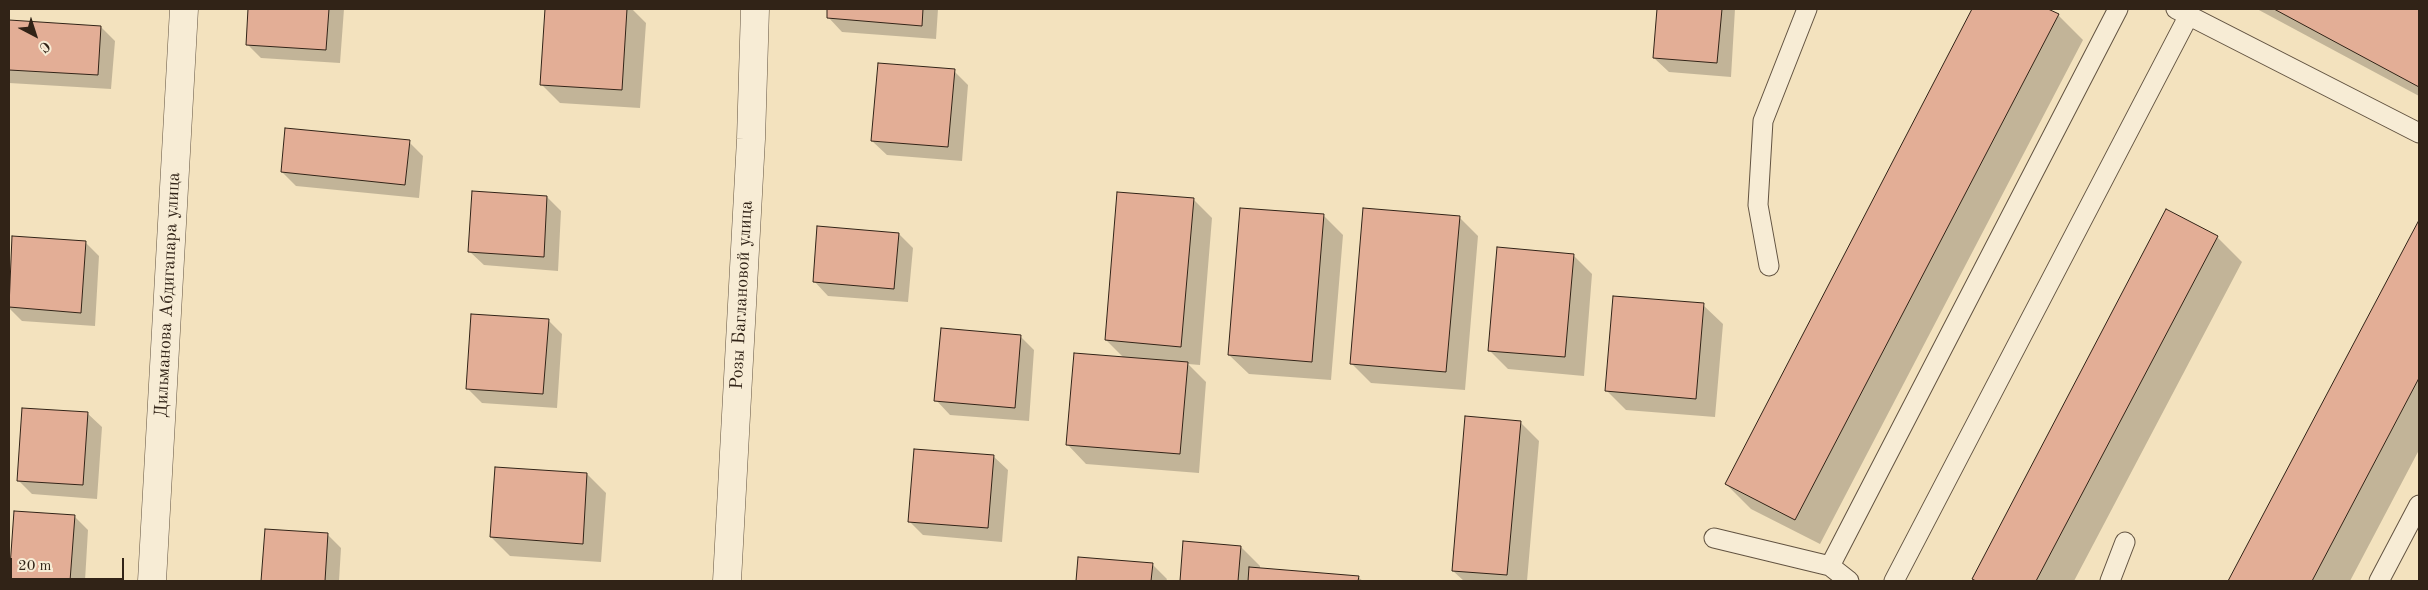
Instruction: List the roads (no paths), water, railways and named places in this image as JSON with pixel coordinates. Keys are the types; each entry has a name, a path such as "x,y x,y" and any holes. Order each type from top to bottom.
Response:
{"street":[{"name":"Дильманова Абдигапара улица","path":"152,581 184,9"},
{"name":"Розы Баглановой улица","path":"727,581 751,139 755,9"}],"lane":[{"path":"1769,266 1758,205 1763,121 1807,9"},
{"path":"1830,566 2118,9"},
{"path":"1894,581 2182,12 2419,133"},
{"path":"2379,581 2419,505"},
{"path":"1714,538 1830,566 1849,581"},
{"path":"2110,581 2125,542"}]}
